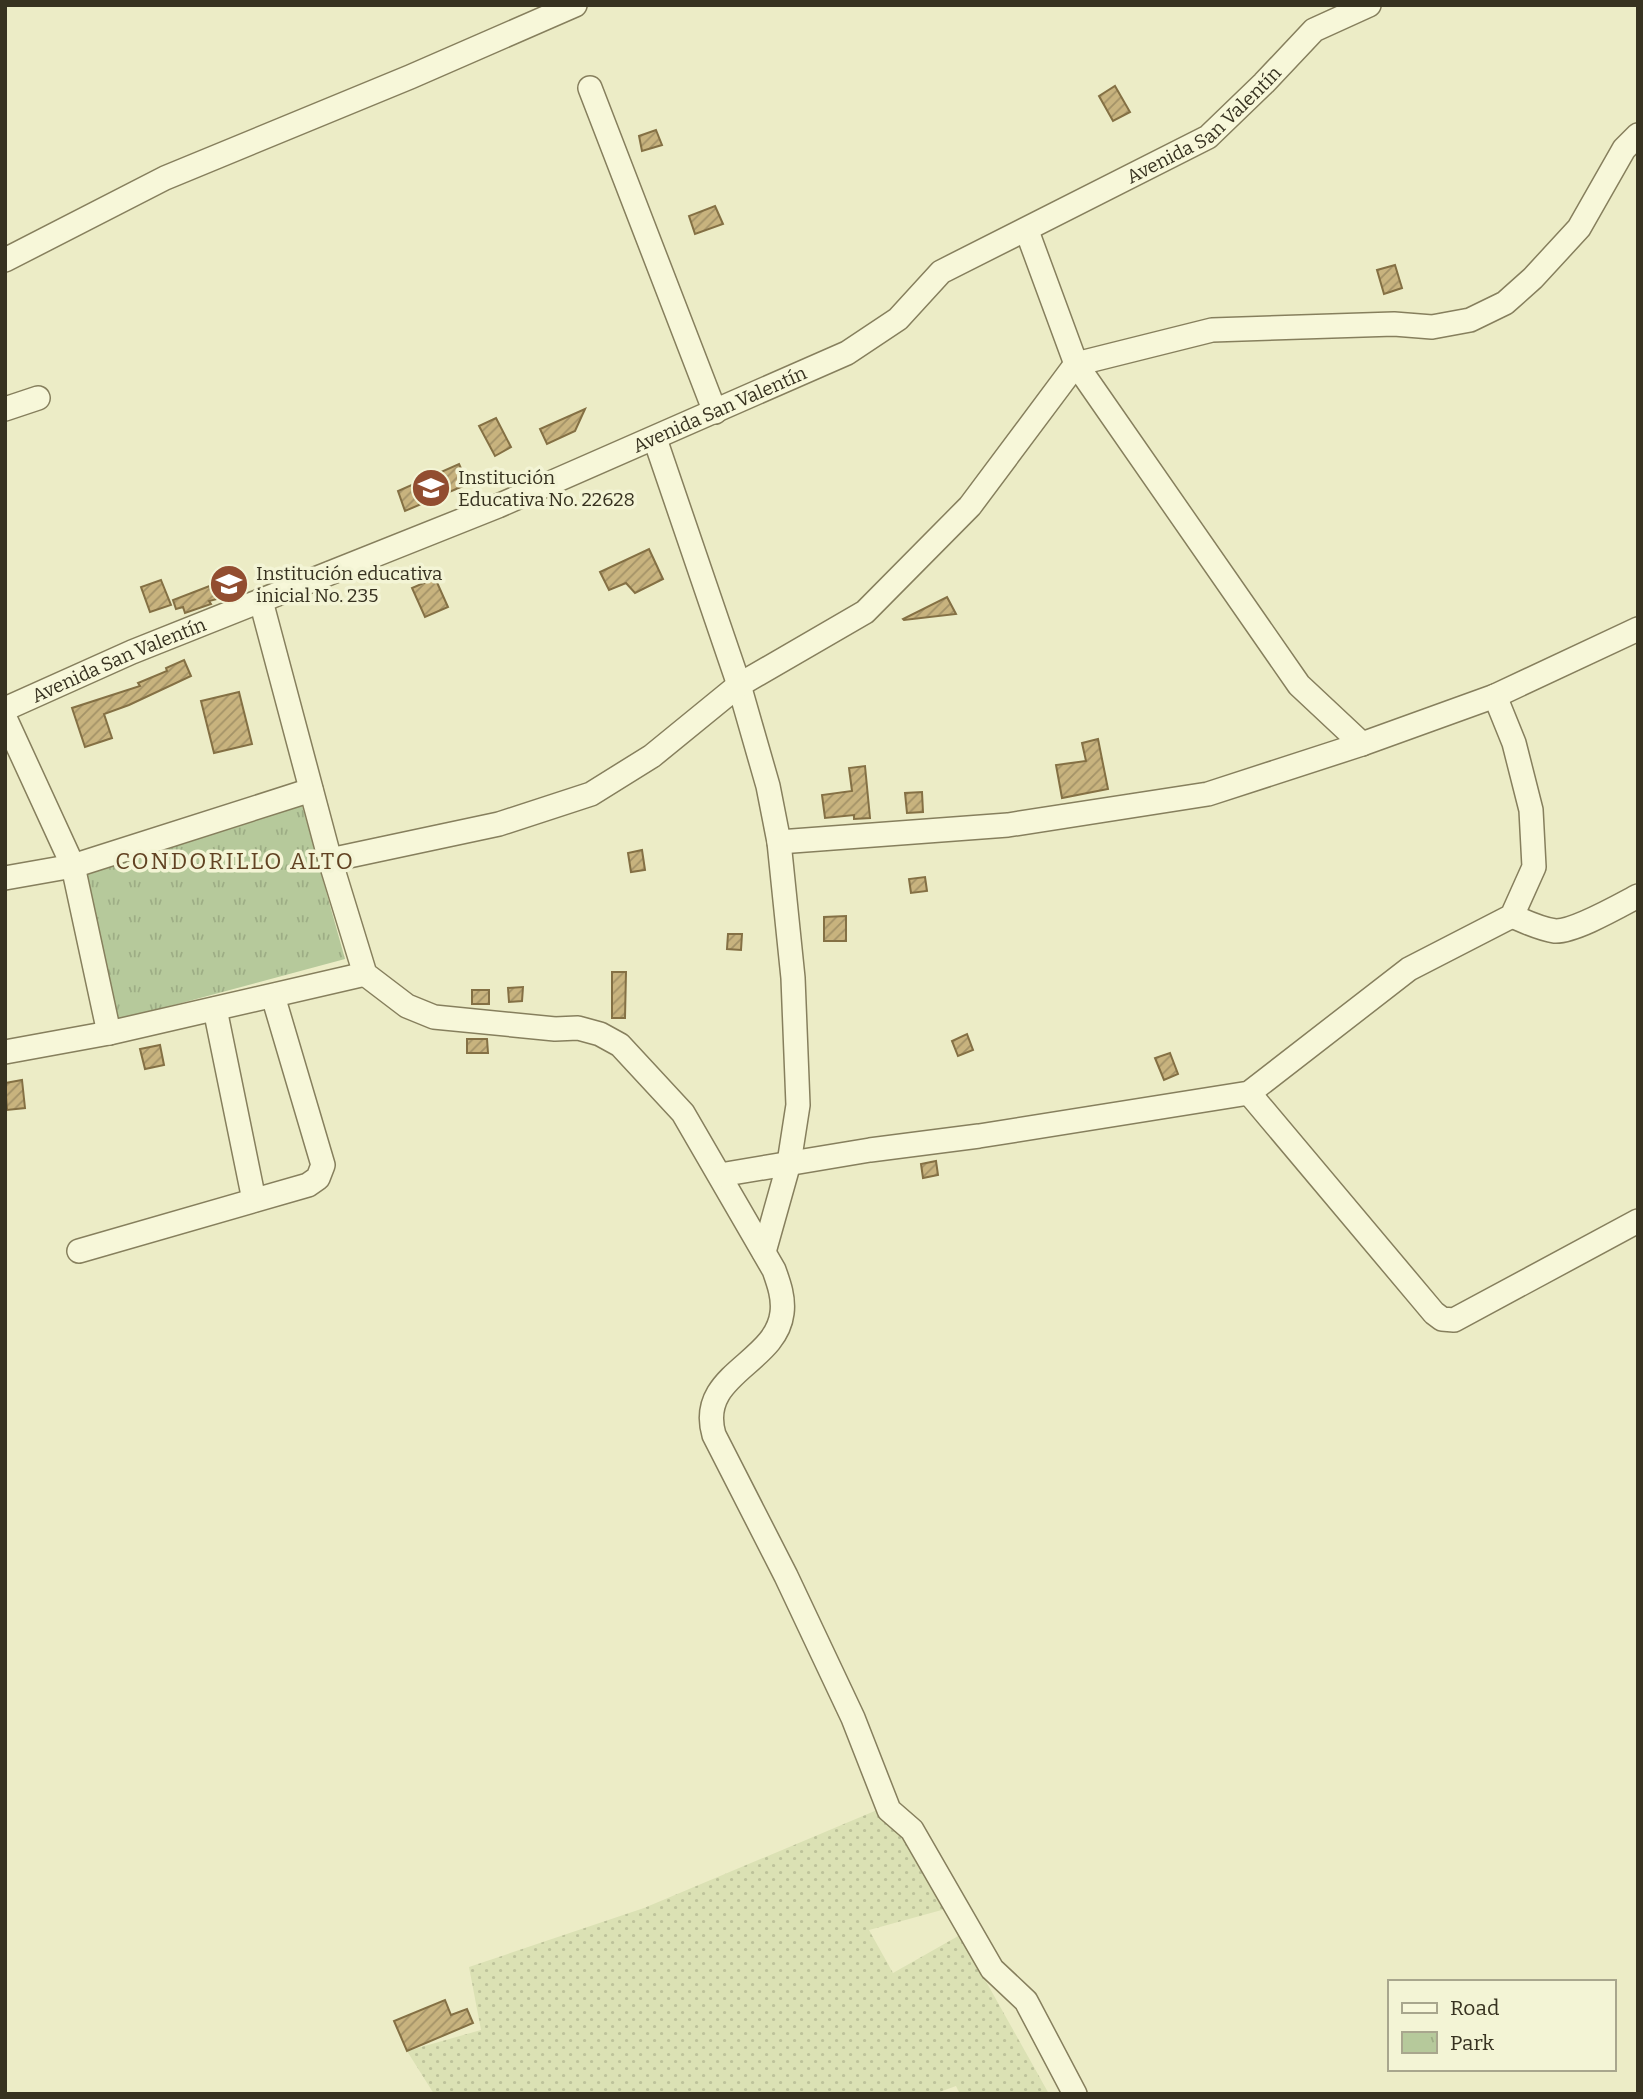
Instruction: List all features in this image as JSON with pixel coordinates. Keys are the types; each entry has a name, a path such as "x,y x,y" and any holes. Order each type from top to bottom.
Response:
{"street":[{"path":"5,260 165,178 410,77 575,5"},
{"path":"1314,30 1332,5"},
{"name":"Avenida San Valentín","path":"5,709 132,652 498,506 847,353 898,319 942,272 1208,137 1314,30 1369,5"},
{"path":"590,88 715,412"},
{"path":"330,860 499,824 591,794 652,756 739,685 865,612 970,506 1076,364 1212,330 1394,324 1432,327 1470,320 1505,303 1533,278 1579,228 1624,149 1638,135"},
{"path":"1027,230 1076,364 1299,685 1363,744"},
{"path":"5,409 38,397"},
{"path":"655,439 739,685 768,786 779,842 793,978 798,1105 789,1163 764,1252"},
{"path":"261,601 330,860 365,974 407,1006 434,1017 555,1029 578,1028 600,1034 620,1045 683,1113 774,1270 782,1291 782,1314 775,1335 716,1396 710,1422 714,1435 786,1576 853,1718 889,1811 912,1830 992,1969 1027,2001 1076,2094"},
{"path":"779,842 1008,825 1208,794 1363,744 1495,696 1638,629"},
{"path":"720,1175 1249,1093 1409,969 1512,916 1534,867 1531,810 1514,743 1495,696"},
{"path":"5,718 73,866 109,1034"},
{"path":"5,878 73,866 311,790"},
{"path":"1512,916 1558,931 1591,920 1638,896"},
{"path":"5,1052 109,1034 365,974"},
{"path":"79,1251 309,1185 318,1178 323,1165 273,996"},
{"path":"215,1009 254,1200"},
{"path":"1249,1093 1442,1319 1454,1320 1638,1221"}],"green space":[{"path":"302,805 345,959 118,1020 86,872"},
{"path":"889,1805 949,1908 869,1930 893,1973 960,1935 1049,2094 960,2094 956,2086 934,2094 434,2094 407,2051 481,2030 469,1967 644,1908"}],"building":[{"path":"1115,86 1130,112 1113,121 1099,96"},
{"path":"656,130 662,145 642,151 639,136"},
{"path":"715,206 723,224 695,234 689,216"},
{"path":"1395,265 1402,288 1384,294 1377,270"},
{"path":"585,409 575,431 547,444 540,429"},
{"path":"496,418 511,447 495,456 479,426"},
{"path":"459,464 468,484 405,511 398,491"},
{"path":"649,549 663,579 635,593 626,583 609,590 600,572"},
{"path":"230,567 243,592 209,601 211,604 185,613 183,607 176,609 173,600 220,582 218,573"},
{"path":"435,578 448,607 425,617 412,588"},
{"path":"161,580 171,605 150,612 141,587"},
{"path":"947,597 956,614 903,619"},
{"path":"184,660 191,676 104,714 112,738 85,747 72,708 140,686 138,683 167,671 166,668"},
{"path":"239,692 252,744 214,753 201,701"},
{"path":"1098,739 1108,789 1062,798 1056,765 1086,761 1082,743"},
{"path":"865,766 870,818 854,819 854,815 825,818 822,795 852,791 849,768"},
{"path":"922,792 923,812 907,813 905,793"},
{"path":"642,850 645,870 631,872 628,853"},
{"path":"925,877 927,891 911,893 909,879"},
{"path":"846,916 846,941 824,941 824,917"},
{"path":"728,934 742,934 741,950 727,949"},
{"path":"612,972 626,972 625,1018 612,1018"},
{"path":"523,987 522,1001 509,1002 508,988"},
{"path":"472,990 489,990 489,1004 472,1004"},
{"path":"967,1034 973,1050 958,1056 952,1041"},
{"path":"467,1039 487,1039 488,1053 467,1053"},
{"path":"160,1045 164,1065 145,1069 140,1049"},
{"path":"1170,1053 1178,1074 1164,1080 1155,1058"},
{"path":"22,1080 25,1108 7,1110 5,1083"},
{"path":"936,1161 938,1175 923,1178 921,1164"},
{"path":"445,2000 451,2015 467,2009 473,2023 407,2051 394,2021"}],"place":[{"name":"Institución Educativa No. 22628","path":"431,488"},
{"name":"Institución educativa inicial No. 235","path":"229,584"}],"district":[{"name":"CONDORILLO ALTO","path":"235,861"}]}
